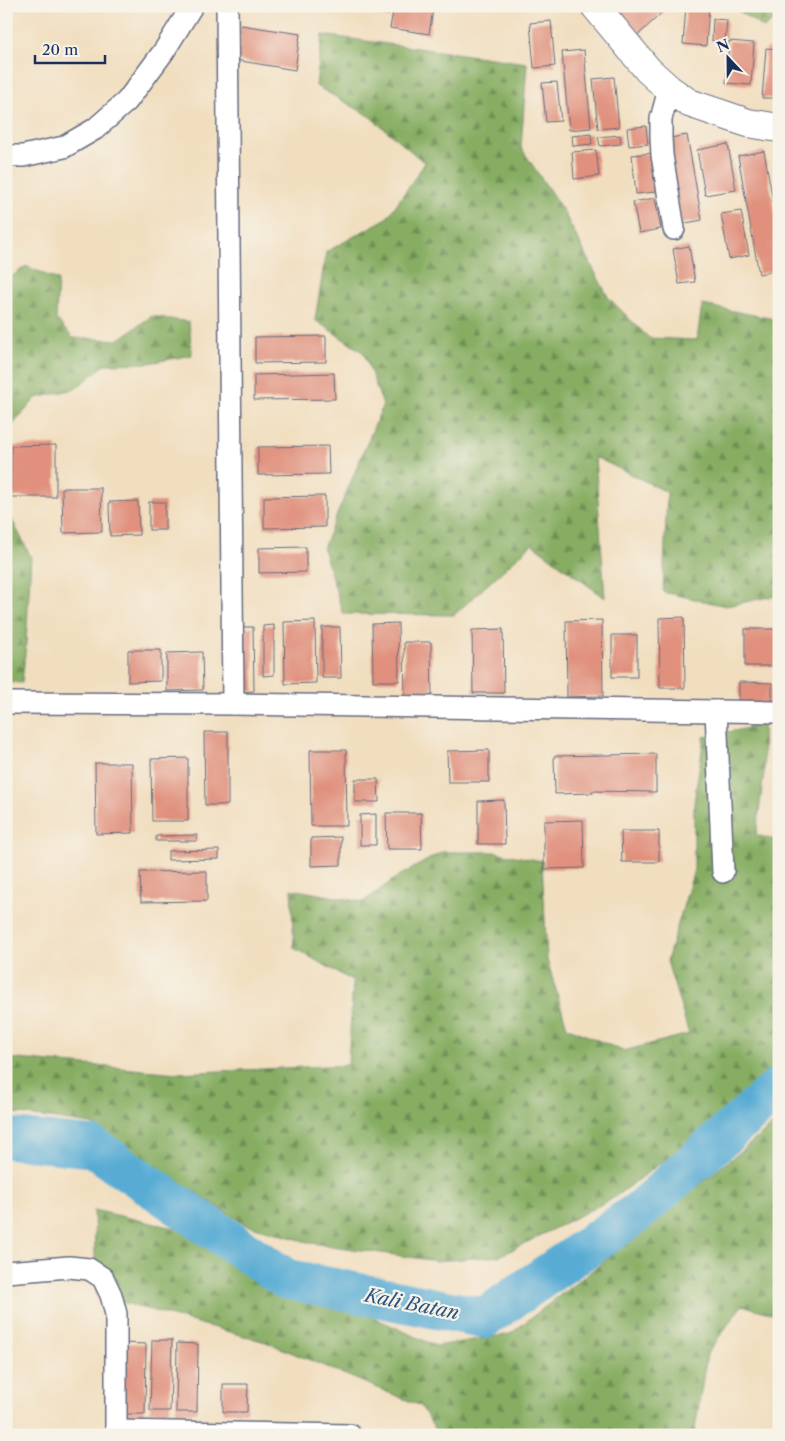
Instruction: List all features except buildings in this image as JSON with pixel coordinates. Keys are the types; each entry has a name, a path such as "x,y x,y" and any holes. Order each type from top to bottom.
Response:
{"main road":[{"path":"595,6 648,70 689,104 748,122 779,128"}],"street":[{"path":"6,156 23,156 64,147 95,129 127,100 164,51 192,6"},
{"path":"227,6 233,704"},
{"path":"669,88 661,119 661,137 662,155 674,229"},
{"path":"6,703 233,704 779,712"},
{"path":"716,711 723,872"},
{"path":"6,1272 69,1267 89,1269 102,1278 111,1295 116,1314 116,1433 350,1435"}],"green space":[{"path":"731,6 779,6 779,15 764,28"},
{"path":"322,35 527,63 521,148 562,209 608,297 649,338 697,340 702,305 779,320 779,595 726,606 663,592 667,492 595,457 605,598 532,544 454,615 343,614 323,548 383,405 364,353 315,320 326,252 387,218 425,163 368,115 316,86"},
{"path":"26,266 58,280 56,319 73,338 118,340 152,316 189,322 192,355 149,363 106,364 75,389 36,398 10,428 6,436 6,281"},
{"path":"6,508 31,557 22,683 6,682"},
{"path":"763,725 764,773 756,835 779,841 779,1076 612,1199 500,1256 437,1261 311,1243 244,1224 91,1124 6,1112 6,1058 178,1073 348,1065 353,981 294,948 291,889 363,902 397,877 442,852 494,852 542,861 547,960 567,1027 623,1051 689,1034 667,961 694,870 694,803 704,737"},
{"path":"779,1120 779,1316 742,1305 707,1354 694,1435 438,1435 421,1406 266,1342 96,1295 94,1210 182,1230 436,1346 510,1334 625,1245"}],"waterway":[{"name":"Kali Batan","path":"6,1138 93,1147 286,1279 484,1318 638,1212 779,1087"}]}
